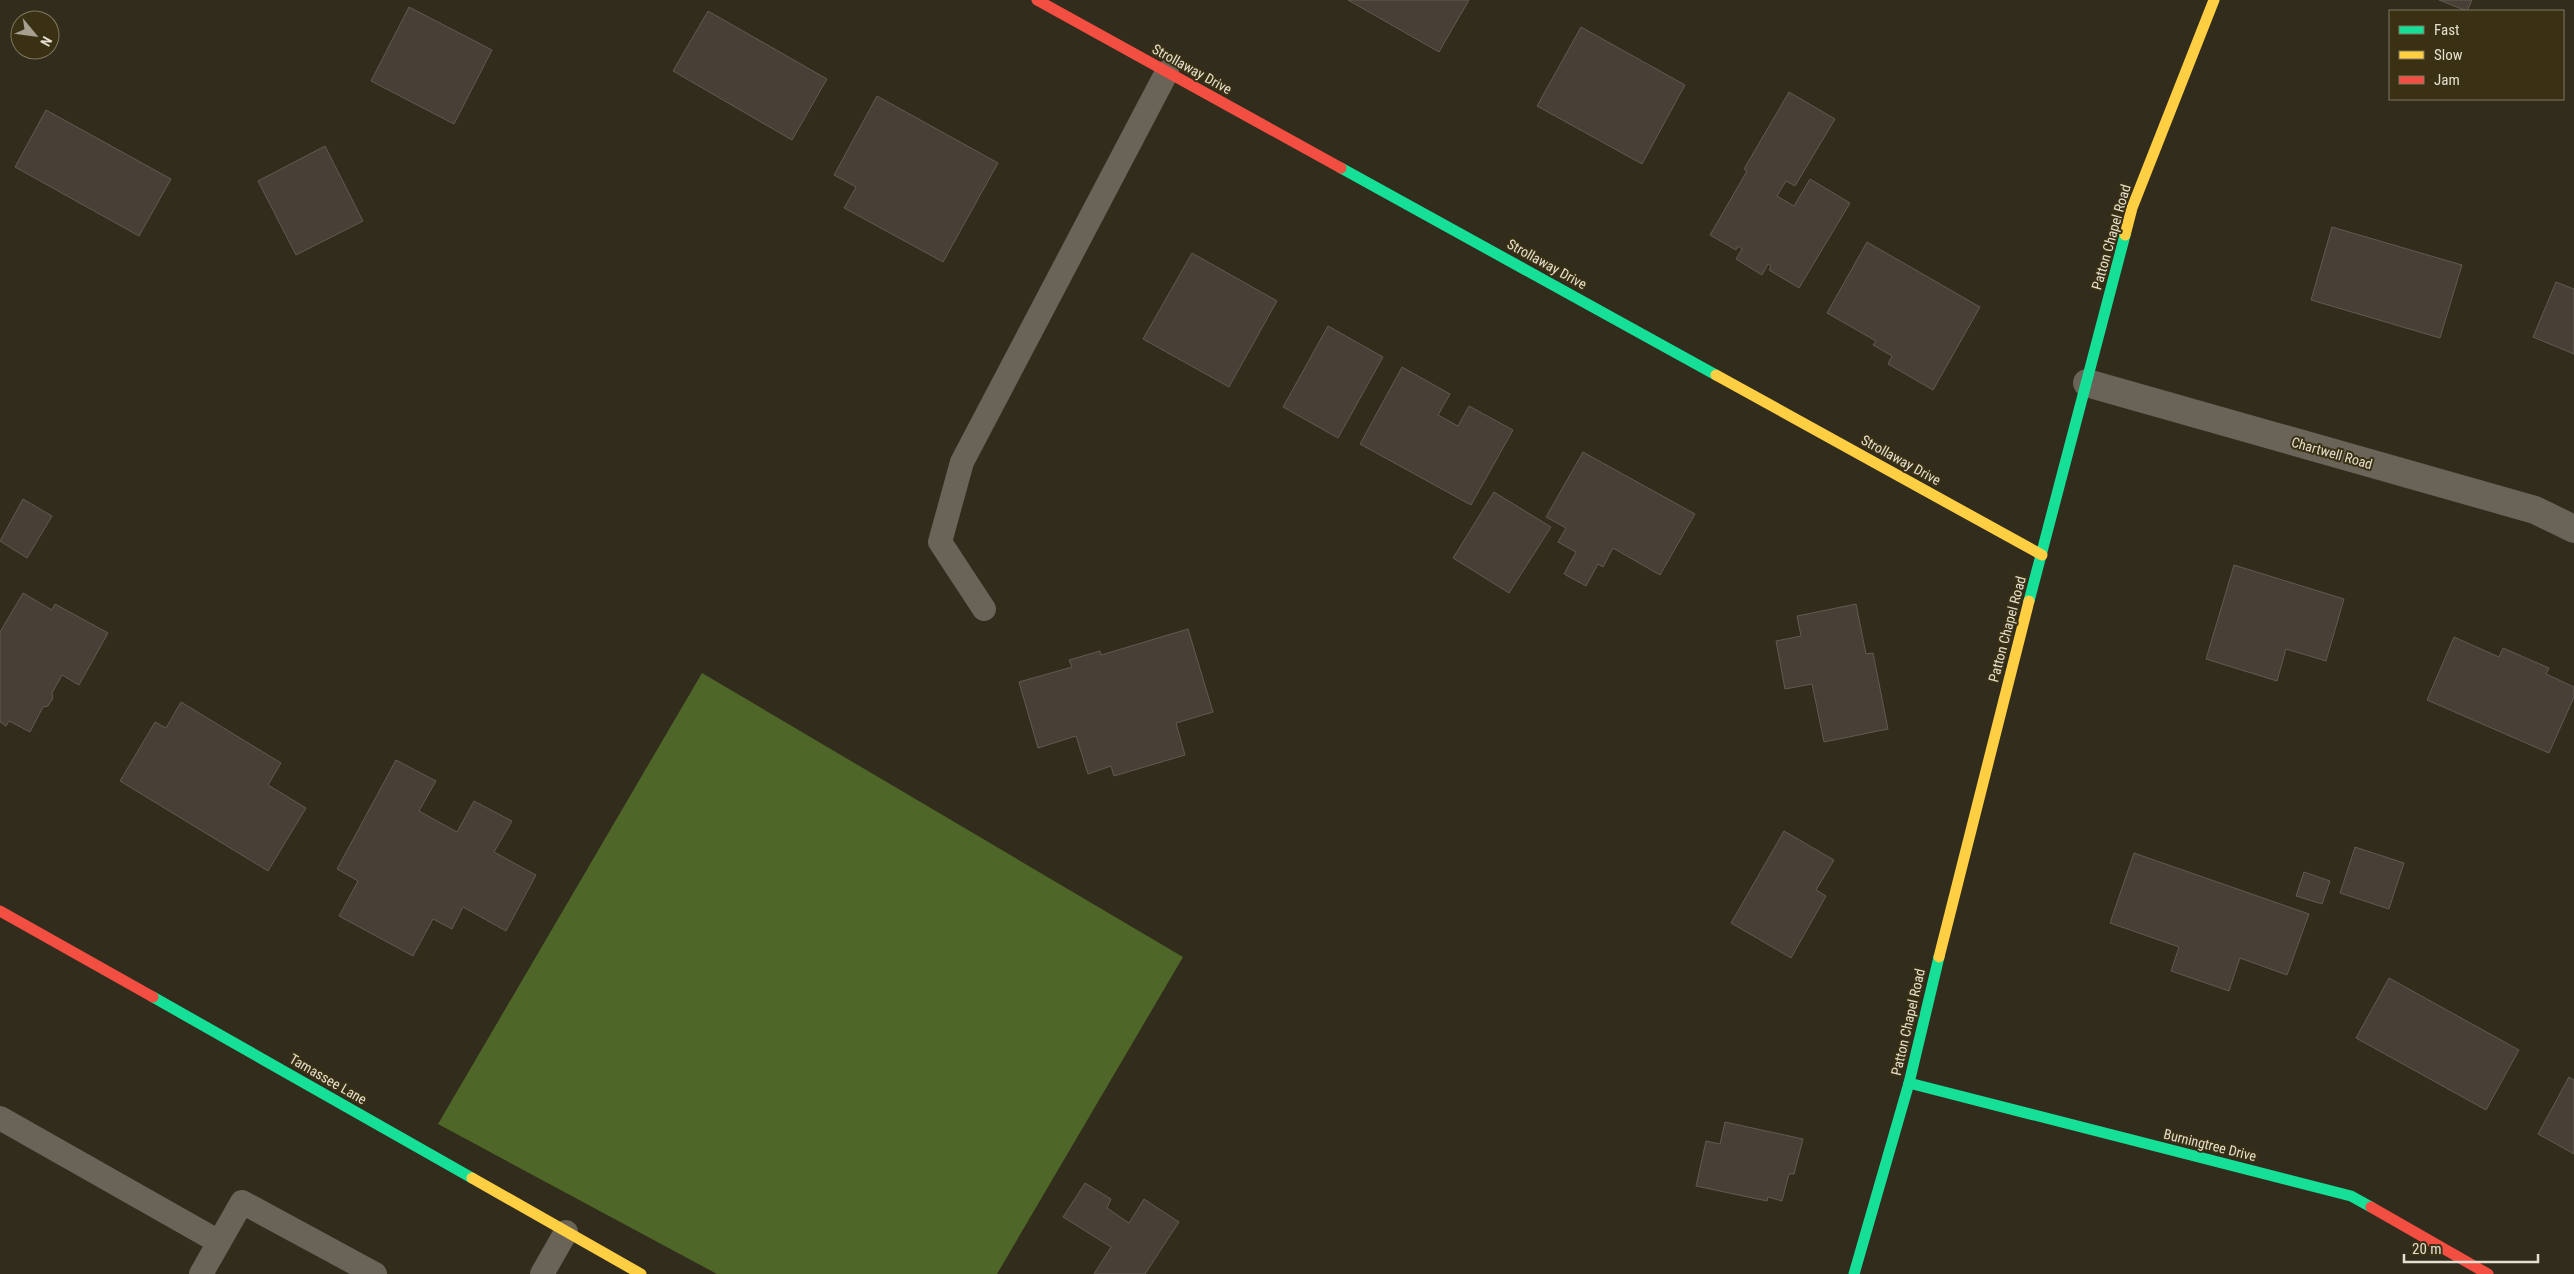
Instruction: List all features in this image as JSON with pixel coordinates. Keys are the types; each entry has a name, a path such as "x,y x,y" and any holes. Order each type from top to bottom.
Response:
{"street":[{"name":"Strollaway Drive","path":"1037,0 2042,555"},
{"name":"Patton Chapel Road","path":"1854,1274 1909,1083 1959,870 2132,208 2214,0"},
{"name":"Chartwell Road","path":"2087,383 2535,510 2574,528"},
{"name":"Tamassee Lane","path":"0,911 641,1274"},
{"name":"Burningtree Drive","path":"1909,1083 2351,1196 2488,1274"}],"lane":[{"path":"984,610 940,542 962,462 1167,72"},
{"path":"0,1118 219,1242"},
{"path":"201,1274 242,1202 375,1274"},
{"path":"542,1274 566,1232"}],"green space":[{"path":"702,673 1183,957 997,1274 717,1274 438,1124"}],"building":[{"path":"1348,0 1469,0 1439,52"},
{"path":"2439,0 2472,0 2467,10"},
{"path":"409,7 492,50 454,124 371,81"},
{"path":"708,11 827,79 792,140 673,71"},
{"path":"1581,27 1685,85 1642,164 1537,106"},
{"path":"1789,92 1835,119 1795,186 1786,181 1777,196 1794,206 1810,179 1850,203 1799,288 1769,270 1771,266 1768,264 1762,275 1736,259 1742,249 1738,246 1736,250 1710,235 1747,171 1744,169"},
{"path":"877,96 998,163 943,262 844,208 856,187 834,175"},
{"path":"46,110 171,179 139,236 15,167"},
{"path":"325,146 363,221 296,255 258,181"},
{"path":"2332,227 2462,265 2440,338 2311,300"},
{"path":"1867,242 1980,307 1933,390 1888,364 1892,356 1873,345 1876,341 1827,313"},
{"path":"1192,253 1277,301 1229,387 1143,339"},
{"path":"2556,282 2574,289 2574,354 2533,337"},
{"path":"1328,326 1383,357 1338,438 1283,407"},
{"path":"1402,367 1450,394 1438,415 1458,426 1469,406 1513,430 1471,505 1360,444"},
{"path":"1583,452 1695,514 1660,575 1613,548 1603,567 1598,564 1586,586 1564,574 1576,552 1558,542 1566,528 1546,517"},
{"path":"1494,492 1551,527 1509,593 1453,558"},
{"path":"23,499 52,516 27,558 0,541"},
{"path":"2234,565 2344,599 2326,661 2286,649 2277,681 2206,659"},
{"path":"23,593 52,610 55,604 108,633 79,685 62,675 52,693 53,698 48,706 43,707 30,732 9,721 6,726 0,722 0,632"},
{"path":"1856,604 1866,654 1873,653 1888,729 1824,742 1812,684 1785,689 1776,641 1801,636 1797,616"},
{"path":"1188,629 1213,712 1176,723 1185,755 1114,776 1111,766 1088,774 1076,736 1038,748 1019,682 1072,667 1069,660 1100,651 1101,655"},
{"path":"2454,637 2499,657 2503,648 2549,668 2546,674 2574,687 2574,697 2549,753 2427,700"},
{"path":"181,702 281,763 268,785 306,808 268,871 120,781 155,722 166,728"},
{"path":"396,760 436,781 419,811 457,832 474,801 512,821 494,852 536,875 506,931 463,907 452,929 433,919 413,956 339,916 358,881 337,869"},
{"path":"1784,831 1834,860 1816,890 1826,896 1791,958 1731,923"},
{"path":"2355,847 2404,863 2389,909 2340,893"},
{"path":"2134,853 2309,914 2287,975 2240,958 2229,991 2171,971 2179,947 2110,923"},
{"path":"2304,872 2330,881 2322,904 2296,896"},
{"path":"2389,978 2519,1050 2486,1110 2356,1038"},
{"path":"2569,1077 2574,1080 2574,1154 2538,1134"},
{"path":"1725,1122 1803,1139 1794,1174 1789,1174 1782,1201 1768,1197 1767,1201 1696,1186 1706,1141 1720,1144"},
{"path":"1085,1183 1111,1199 1107,1208 1129,1223 1144,1199 1179,1222 1145,1274 1094,1274 1111,1247 1063,1217"}],"traffic: fast":[{"path":"1341,168 1716,375"},
{"path":"2029,601 2125,235"},
{"path":"1854,1274 1909,1083 1939,957"},
{"path":"153,997 472,1178"},
{"path":"1909,1083 2351,1196 2371,1207"}],"traffic: slow":[{"path":"2125,235 2132,208 2214,0"},
{"path":"1716,375 2042,555"},
{"path":"1939,957 2029,601"},
{"path":"472,1178 641,1274"}],"traffic: jam":[{"path":"1037,0 1341,168"},
{"path":"0,911 153,997"},
{"path":"2371,1207 2488,1274"}]}
